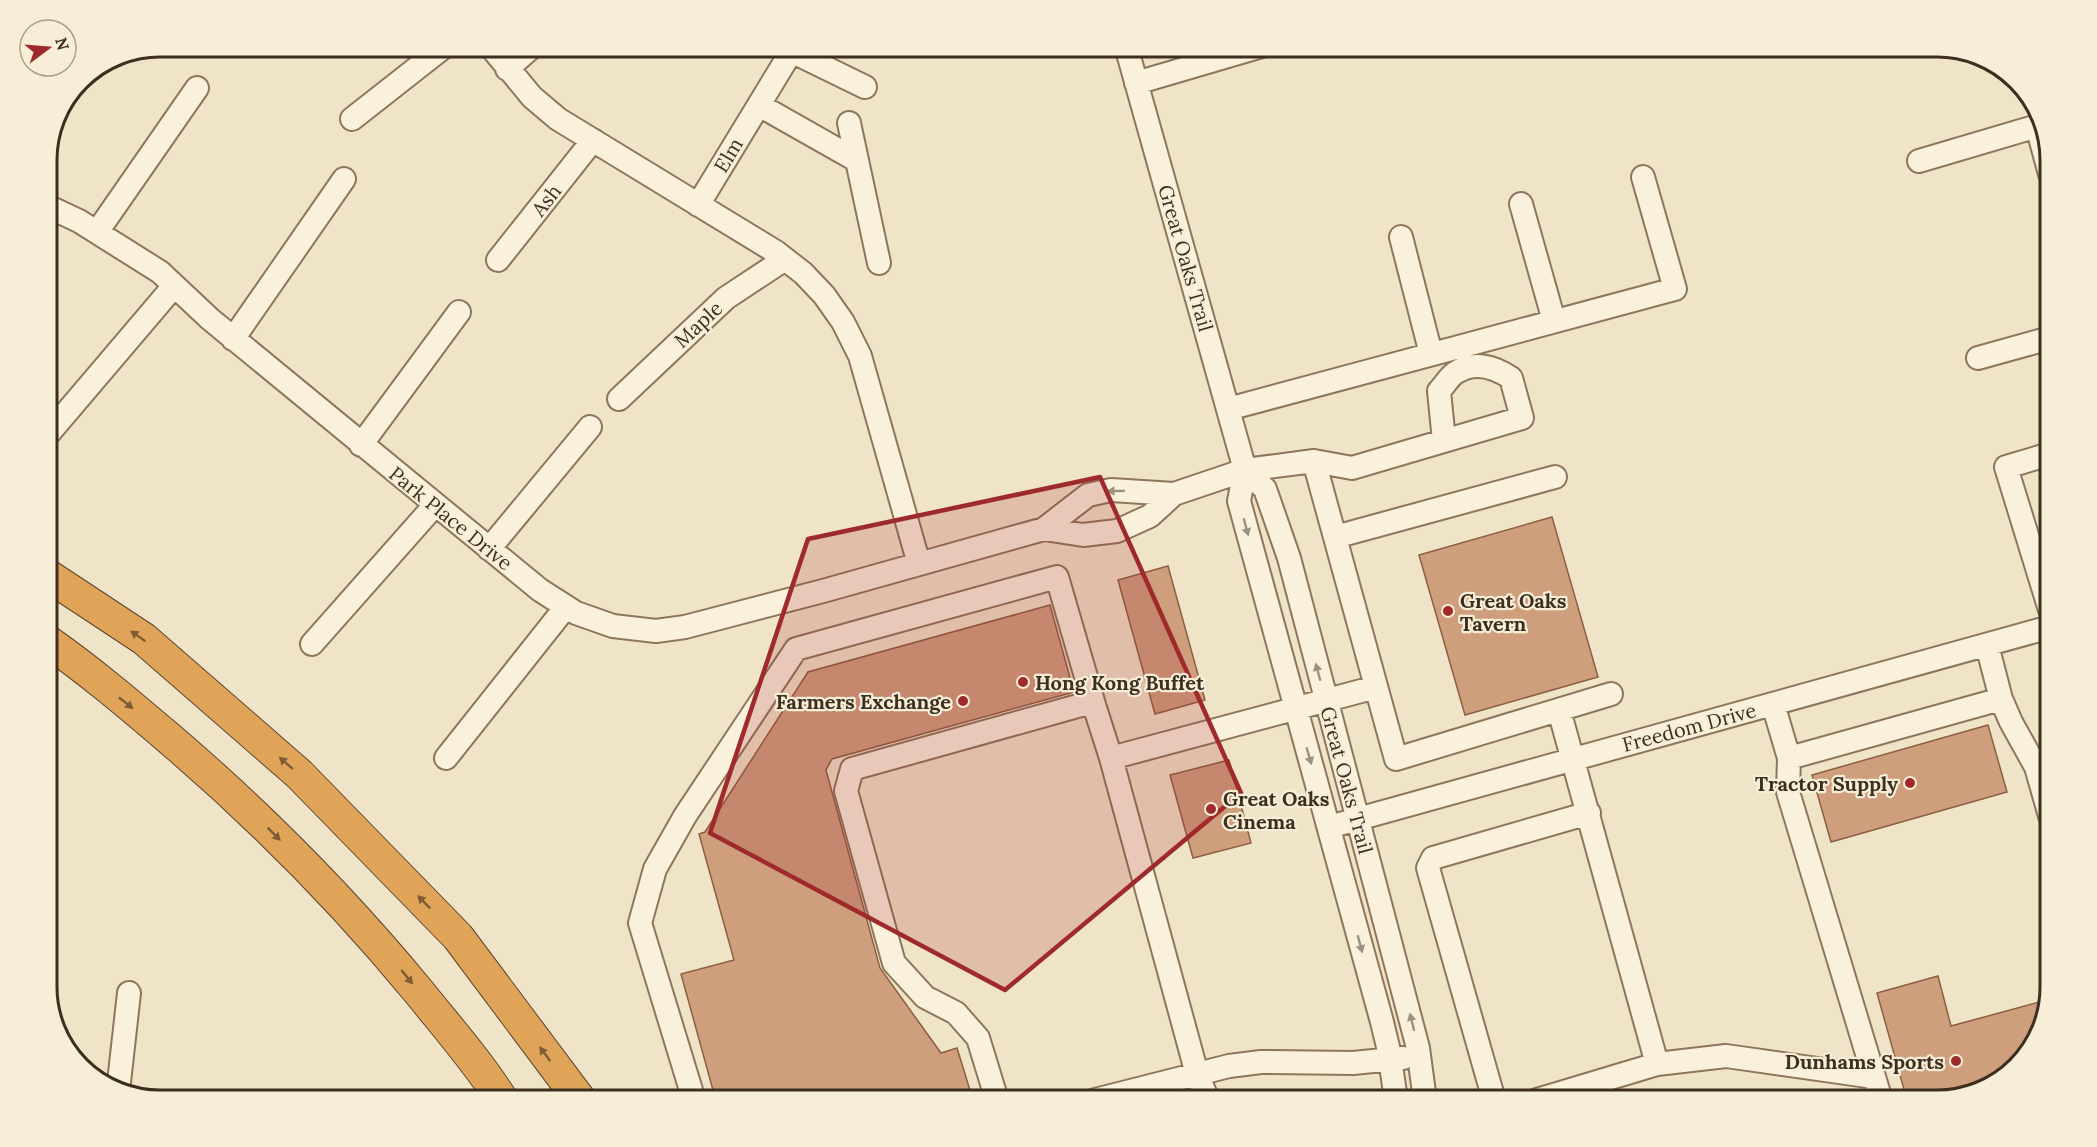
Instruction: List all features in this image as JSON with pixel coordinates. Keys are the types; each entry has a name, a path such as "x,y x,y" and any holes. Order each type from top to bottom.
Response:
{"highway":[{"path":"57,582 144,639 299,774 458,937 572,1090"},
{"path":"57,649 138,712 270,829 343,904 390,957 456,1038 494,1090"}],"street":[{"path":"352,119 431,57"},
{"path":"498,57 532,97 549,112 785,259 803,273 824,295 843,322 860,357 920,564"},
{"path":"507,69 521,57"},
{"name":"Elm","path":"698,205 759,105 782,57"},
{"name":"Elm","path":"803,57 865,87"},
{"name":"Great Oaks Trail","path":"1129,57 1245,470 1239,501 1382,1022 1394,1090"},
{"path":"1136,83 1225,57"},
{"path":"97,232 197,88"},
{"path":"759,105 856,160"},
{"path":"849,123 879,263"},
{"path":"1919,161 2035,127"},
{"name":"Ash","path":"498,260 593,140"},
{"path":"1228,409 1675,289 1643,177"},
{"path":"233,339 344,179"},
{"path":"1521,204 1554,321"},
{"name":"Park Place Drive","path":"57,211 97,232 160,272 233,339 540,590 565,608 613,626 656,631 685,627 920,564 1044,529 1088,495 1111,490 1174,494 1245,470 1314,461 1352,468 1444,441"},
{"path":"1401,237 1431,354"},
{"name":"Maple","path":"619,399 726,298 785,259"},
{"path":"57,424 174,286"},
{"path":"361,445 459,312"},
{"path":"1978,358 2040,342"},
{"path":"489,549 590,428"},
{"path":"2040,457 2006,467 2040,578"},
{"path":"1314,461 1396,759 1611,694"},
{"name":"Great Oaks Trail","path":"1245,470 1265,489 1289,558 1357,819 1388,927 1420,1055 1424,1090"},
{"path":"1335,537 1555,477"},
{"name":"Park Place Drive","path":"1044,529 1083,535 1117,531 1150,516 1174,494"},
{"path":"312,644 435,505"},
{"path":"691,1090 640,923 655,869 680,825 796,649 1057,578 1111,758 1197,1074 1204,1090"},
{"path":"446,758 565,608"},
{"name":"Freedom Drive","path":"1329,827 2040,630"},
{"path":"1987,645 2001,699 2036,767 2040,781"},
{"path":"1111,758 1376,687"},
{"path":"1789,759 2001,699"},
{"path":"993,1090 978,1038 956,1013 925,997 894,963 846,791 852,769 1085,704 1095,708"},
{"path":"1773,704 1789,759 1788,792 1878,1090"},
{"path":"1559,710 1657,1064"},
{"path":"1491,1090 1428,868 1433,858 1589,813"},
{"path":"119,1081 129,993"},
{"path":"1137,1090 1228,1066 1261,1062 1353,1063 1420,1055"},
{"path":"1573,1090 1657,1064 1726,1056 1874,1077"}],"highlighted area":[{"path":"1100,477 1241,793 1005,990 710,833 808,539"}],"building":[{"path":"1552,517 1598,677 1465,715 1419,555"},
{"path":"1168,566 1205,700 1155,714 1118,580"},
{"path":"1050,605 1074,692 832,759 826,770 880,968 941,1053 957,1048 970,1090 713,1090 681,974 734,960 699,834 705,832 808,672"},
{"name":"Tractor Supply","path":"1988,725 2007,792 1831,842 1812,775"},
{"name":"Great Oaks Cinema","path":"1229,760 1251,843 1193,858 1170,775"},
{"name":"Dunhams Sports","path":"1938,976 1951,1026 2038,1002 2023,1044 2000,1069 1976,1082 1950,1089 1904,1090 1877,993"}],"place":[{"name":"Great Oaks Tavern","path":"1448,611"},
{"name":"Hong Kong Buffet","path":"1023,682"},
{"name":"Farmers Exchange","path":"963,701"},
{"name":"Tractor Supply","path":"1910,783"},
{"name":"Great Oaks Cinema","path":"1211,809"},
{"name":"Dunhams Sports","path":"1956,1061"}]}
